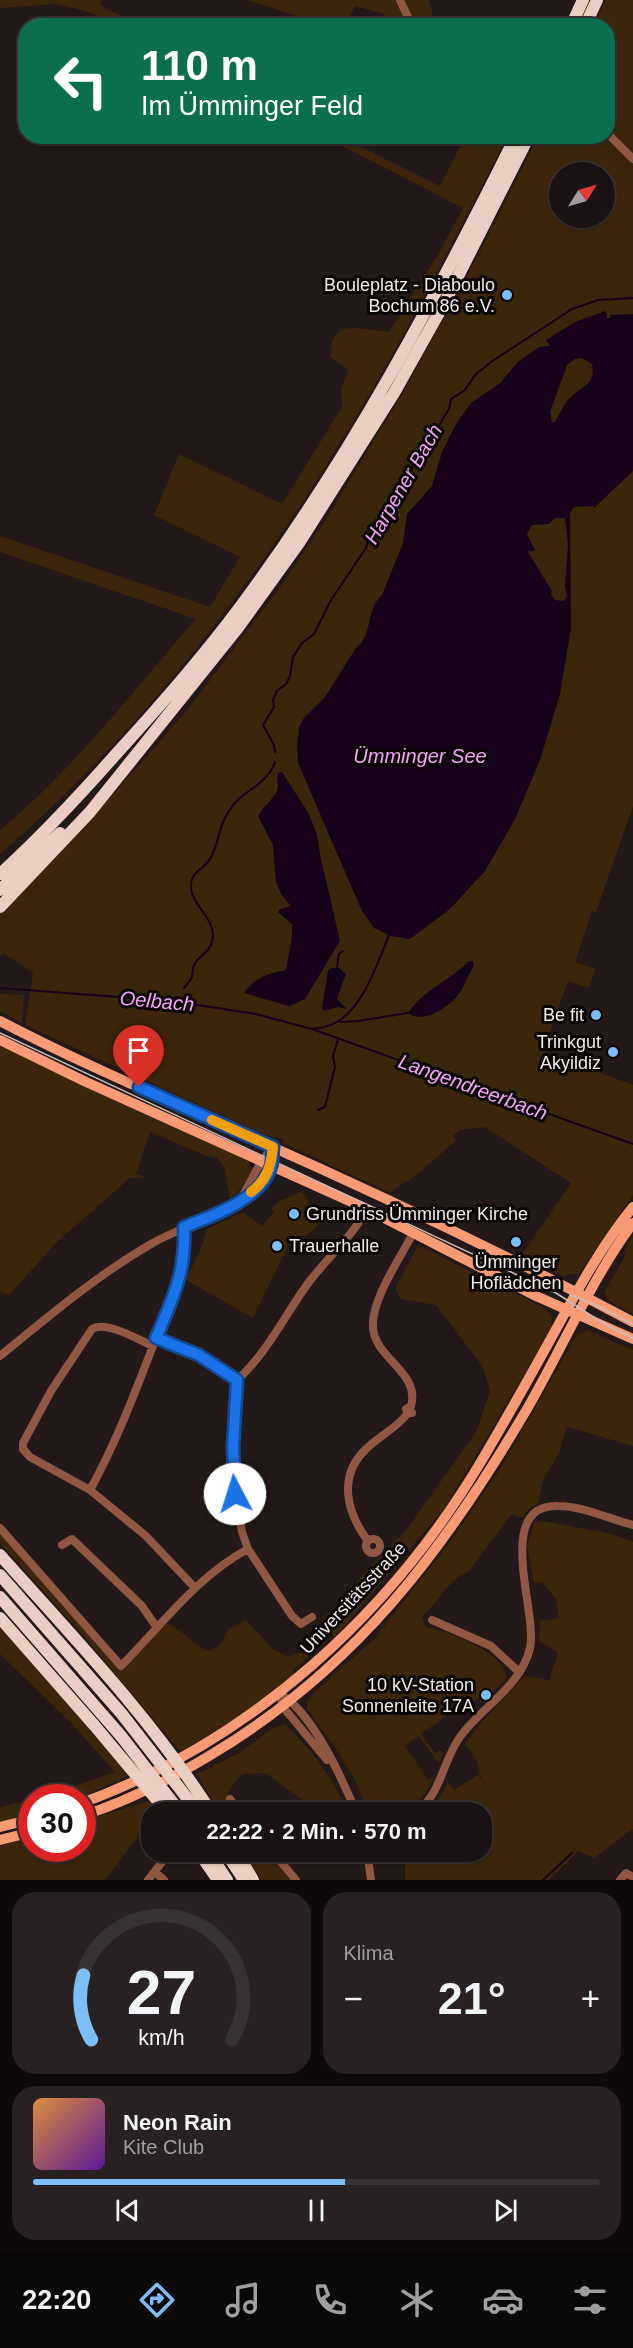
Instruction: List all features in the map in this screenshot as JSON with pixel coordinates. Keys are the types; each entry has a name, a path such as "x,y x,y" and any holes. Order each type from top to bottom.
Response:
{"highway":[{"path":"575,18 583,0"},
{"path":"589,18 597,0"},
{"path":"0,874 58,818 158,709 207,649 305,513 383,387 482,205 512,144"},
{"path":"0,907 90,812 237,629 299,543 394,393 445,302 525,144"},
{"path":"0,890 69,824 145,741"},
{"path":"0,866 58,818"},
{"path":"0,1555 89,1653 168,1749 194,1802"},
{"path":"0,1575 155,1755 202,1802"},
{"path":"0,1597 137,1765 164,1802"},
{"path":"0,1618 137,1765"},
{"path":"206,1862 218,1880"},
{"path":"215,1862 227,1880"},
{"path":"232,1862 244,1880"},
{"path":"242,1862 253,1880"}],"main road":[{"path":"0,1021 68,1055 273,1147 576,1292 633,1322"},
{"path":"0,1040 367,1209 566,1310 633,1339"},
{"name":"Universitätsstraße","path":"96,1797 157,1771 224,1732 279,1693 353,1628 390,1588 429,1540 482,1461 576,1292 604,1245 633,1207"},
{"name":"Universitätsstraße","path":"96,1810 167,1782 232,1743 287,1704 364,1636 433,1554 493,1466 609,1259 633,1223"},
{"path":"0,1827 18,1822"},
{"path":"0,1840 18,1836"}],"street":[{"path":"400,0 408,18"},
{"path":"615,141 633,159"},
{"path":"0,1356 80,1290 112,1268 157,1240 224,1211 240,1201 266,1164 273,1147"},
{"path":"312,1617 301,1624 297,1623 248,1549 242,1532 233,1473 237,1380 309,1282 352,1234 367,1209"},
{"path":"90,1490 126,1418 181,1274 184,1258 184,1227"},
{"path":"368,1541 351,1515 348,1483 351,1471 365,1450 410,1410 412,1389 378,1344 373,1329 373,1318 380,1296 413,1233"},
{"path":"195,1588 136,1528 90,1490 27,1455 23,1449 23,1443 51,1391 96,1326 106,1326 199,1355 237,1380"},
{"path":"428,1802 436,1791 459,1738 510,1685 529,1652 531,1615 521,1540 530,1517 542,1509 559,1506 633,1525"},
{"path":"0,1528 121,1666 195,1588 222,1565 248,1549"},
{"path":"62,1545 72,1539 142,1606 157,1628"},
{"path":"432,1620 491,1646 519,1672"},
{"path":"279,1693 341,1777"},
{"path":"287,1704 323,1744 352,1802"},
{"path":"148,1880 162,1862"},
{"path":"281,1862 296,1880"},
{"path":"368,1862 370,1880"},
{"path":"155,1872 164,1880"},
{"path":"620,1880 626,1874 633,1877"}],"shaded area":[{"path":"0,0 102,0 100,5 124,18 102,18 86,11 55,4 0,8"},
{"path":"247,0 429,0 434,18 384,18 385,14 355,6 349,18 326,16 325,18 303,18"},
{"path":"606,0 633,0 633,154 615,136 615,18 597,18"},
{"path":"339,144 355,144 440,186 461,144 503,144 400,342 361,409 284,530 242,589 152,702 53,806 0,854 0,830 78,755 196,619 0,552 0,536 210,607 240,557 154,515 179,454 282,504 342,407 341,389 348,370 330,357 332,340 341,329 356,328 389,332 437,256 463,208"},
{"path":"534,144 613,144 633,163 633,806 596,912 592,911 575,962 596,969 588,988 568,981 543,1051 633,1085 633,1195 579,1273 562,1276 521,1256 571,1183 485,1127 460,1130 453,1136 456,1141 409,1181 404,1182 391,1193 283,1143 284,1140 252,1129 25,1025 33,973 3,953 0,956 0,913 45,869 188,709 275,594 320,529 403,393 475,261"},
{"path":"0,994 24,995 22,1023 0,1011"},
{"path":"0,1045 244,1159 249,1162 252,1171 239,1191 230,1199 224,1167 217,1158 150,1132 136,1174 145,1177 130,1178 56,1243 9,1295 0,1291"},
{"path":"302,1191 314,1209 324,1216 307,1235 292,1238 253,1318 186,1280 207,1229 243,1212 262,1226 274,1212 271,1209 277,1202"},
{"path":"633,1237 633,1314 609,1301 604,1293 625,1256 626,1246"},
{"path":"418,1245 543,1307 551,1315 553,1326 444,1509 335,1637 322,1618 337,1607 366,1571 404,1533 476,1432 490,1391 483,1367 436,1305 401,1299 395,1289"},
{"path":"587,1330 633,1350 633,1446 567,1427 559,1453 543,1480 538,1503 530,1508 522,1518 512,1514 469,1571 456,1579 422,1616 425,1627 460,1638 487,1652 504,1669 506,1679 490,1696 486,1693 473,1702 470,1699 421,1734 435,1753 440,1750 443,1753 439,1764 419,1736 405,1746 428,1780 435,1776 420,1800 417,1802 364,1802 355,1780 308,1710 307,1702 376,1637 450,1542 502,1466 576,1336"},
{"path":"544,1521 612,1534 633,1542 633,1829 594,1858 578,1851 549,1880 405,1880 405,1862 492,1862 492,1802 437,1802 448,1782 454,1790 478,1775 487,1786 479,1774 478,1763 465,1744 480,1724 525,1676 549,1680 558,1653 539,1641 540,1621 559,1618 556,1599 542,1582 534,1583 527,1546 535,1522"},
{"path":"0,1533 120,1671 160,1626 168,1623 208,1651 219,1646 229,1629 246,1620 274,1650 289,1657 311,1648 325,1637 328,1640 293,1670 293,1676 249,1710 181,1752 81,1633 0,1543"},
{"path":"0,1627 132,1774 96,1791 96,1784 80,1784 115,1772 72,1724 0,1654"},
{"path":"285,1724 320,1765 343,1802 305,1802 265,1773 242,1774 229,1790 227,1797 230,1802 213,1802 197,1774 239,1753 271,1729"},
{"path":"18,1803 18,1817 0,1822 0,1807"},
{"path":"141,1803 141,1833 105,1880 0,1880 0,1845 18,1840 18,1862 96,1862 96,1817"},
{"path":"250,1862 277,1862 291,1880 261,1880"}],"water":[{"name":"Ümminger See","path":"606,311 607,318 610,318 610,315 633,314 633,471 594,508 593,506 574,507 570,513 571,628 560,694 540,760 515,819 485,871 450,909 410,939 391,936 374,928 362,911 298,763 299,727 304,718 325,697 365,636 374,607 382,595 403,543 407,514 432,486 442,452 456,424 471,403 500,383 518,362 539,347 550,346 546,340 575,322","holes":["582,358 592,364 592,377 588,384 571,397 555,422 552,422 550,412 567,365 575,359","555,518 565,518 568,545 565,587 567,596 564,601 555,600 528,552 535,550 527,534 532,525 549,524"]},
{"path":"282,772 309,814 317,835 340,941 305,999 289,1006 244,993 262,977 286,970 292,938 292,924 278,912 280,909 291,906 281,894 276,882 273,845 258,816 275,795 278,787 278,773"},
{"path":"469,961 473,961 474,966 457,997 444,1008 429,1015 422,1017 408,1013 422,997"},
{"path":"339,968 346,974 337,999 347,1009 338,1007 323,1011 328,970"}],"waterway":[{"name":"Harpener Bach","path":"275,752 274,745 263,725 274,707 273,700 277,691 286,684 290,676 293,657 302,643 314,634 331,600 366,548 370,534 387,513 394,498 405,487 416,457 432,437 449,409 451,399 465,390 475,375 491,362 572,309 598,300 633,298"},
{"name":"Harpener Bach","path":"184,988 192,977 195,963 211,945 213,933 207,917 193,895 192,879 210,859 222,825 234,804 267,775 275,762"},
{"name":"Harpener Bach","path":"312,1029 335,1023 354,1007 368,984 389,935"},
{"path":"337,967 339,954 343,951"},
{"name":"Langendreerbach","path":"0,988 171,1001 256,1014 312,1029 633,1144"},
{"name":"Oelbach","path":"171,1001 176,997"},
{"path":"340,1022 408,1013"},
{"path":"318,1110 325,1107 335,1067 333,1056 338,1039"},
{"path":"543,1880 572,1853"}],"tram line":[{"path":"0,1033 556,1293 606,1325 633,1338"},
{"path":"570,1295 633,1324"}],"slow traffic":[{"path":"212,1120 273,1147 271,1166 257,1188 251,1192"}],"place":[{"name":"Bouleplatz - Diaboulo Bochum 86 e.V.","path":"507,295"},
{"name":"Be fit","path":"596,1015"},
{"name":"Trinkgut Akyildiz","path":"613,1052"},
{"name":"Grundriss Ümminger Kirche","path":"294,1214"},
{"name":"Ümminger Hoflädchen","path":"516,1242"},
{"name":"Trauerhalle","path":"277,1246"},
{"name":"10 kV-Station Sonnenleite 17A","path":"486,1695"}],"route":[{"path":"139,1087 273,1147 271,1166 257,1188 224,1211 184,1227 184,1258 181,1274 156,1338 199,1355 237,1380 233,1447 235,1494"}]}
